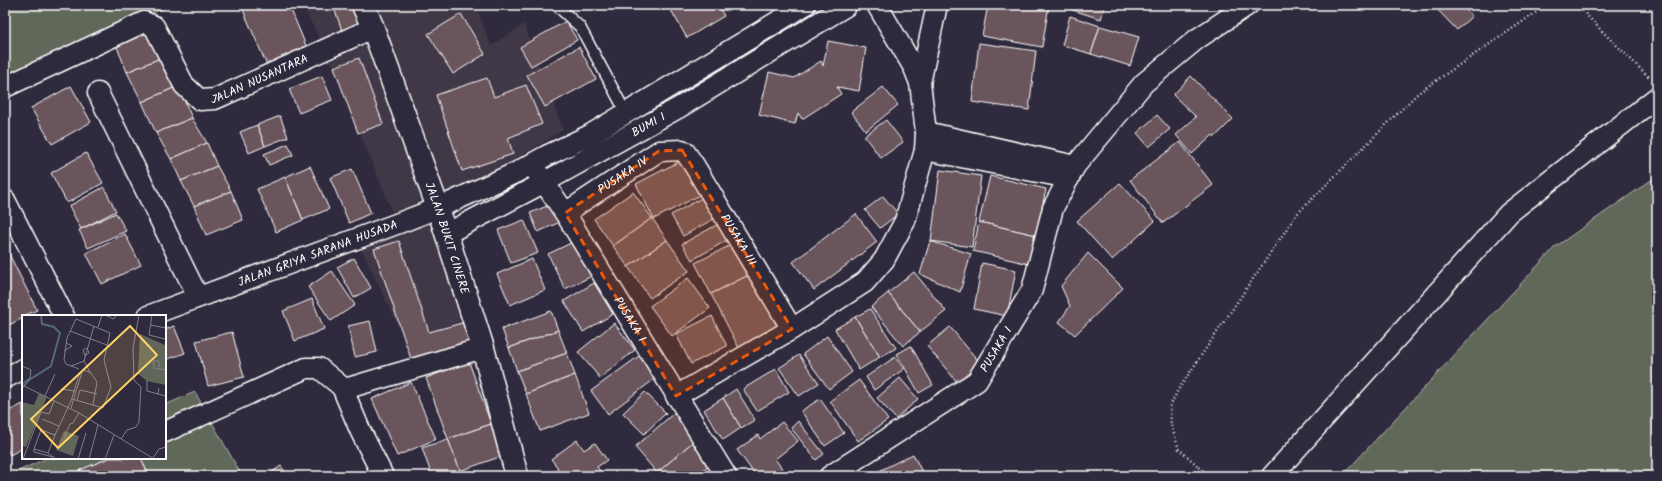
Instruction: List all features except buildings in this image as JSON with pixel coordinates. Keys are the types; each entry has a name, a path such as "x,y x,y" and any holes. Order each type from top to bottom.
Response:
{"main road":[{"name":"JALAN BUKIT CINERE","path":"363,5 373,28 438,208 483,348 517,476"}],"street":[{"name":"BUMI I","path":"438,208 515,173 588,136 805,5"},
{"path":"676,396 792,329 865,282 884,260 905,221 926,141 920,83 914,68 876,5 856,9 845,6"},
{"path":"920,83 937,5"},
{"name":"PUSAKA I","path":"830,476 977,381 1032,290 1052,208 1072,172 1144,83 1197,39 1248,5"},
{"name":"BUMI I","path":"446,234 544,183 680,107 845,6"},
{"name":"JALAN NUSANTARA","path":"5,87 144,22 154,26 184,85 200,100 215,99 373,28"},
{"path":"1272,476 1509,213 1654,89"},
{"path":"98,93 198,297"},
{"path":"926,141 1072,172"},
{"name":"PUSAKA IV","path":"565,213 659,151 682,150 685,152"},
{"name":"PUSAKA III","path":"685,152 792,329"},
{"name":"PUSAKA I","path":"532,164 565,213 726,476"},
{"path":"5,200 63,315"},
{"name":"JALAN GRIYA SARANA HUSADA","path":"151,315 438,208"},
{"path":"342,387 348,388 483,348"},
{"path":"166,432 306,368 319,368 342,387 360,430 383,476"},
{"path":"5,378 22,370"}],"lane":[{"path":"556,5 580,27 626,113"}],"path":[{"path":"1209,476 1179,449 1171,425 1170,406 1178,390 1296,215 1418,93 1547,5"},
{"path":"1577,5 1654,89"}],"highlighted area":[{"path":"682,150 792,329 676,396 565,213 659,151"}],"shaded area":[{"path":"302,5 476,5 491,46 524,24 563,130 447,202 490,348 418,367 353,232 393,214 330,59"}],"green space":[{"path":"5,5 171,5 5,79"},
{"path":"1657,176 1657,476 1342,476 1555,247"},
{"path":"195,392 242,476 149,476 141,459 166,459 166,405"},
{"path":"45,459 107,459 80,470 82,476 7,476"}]}
